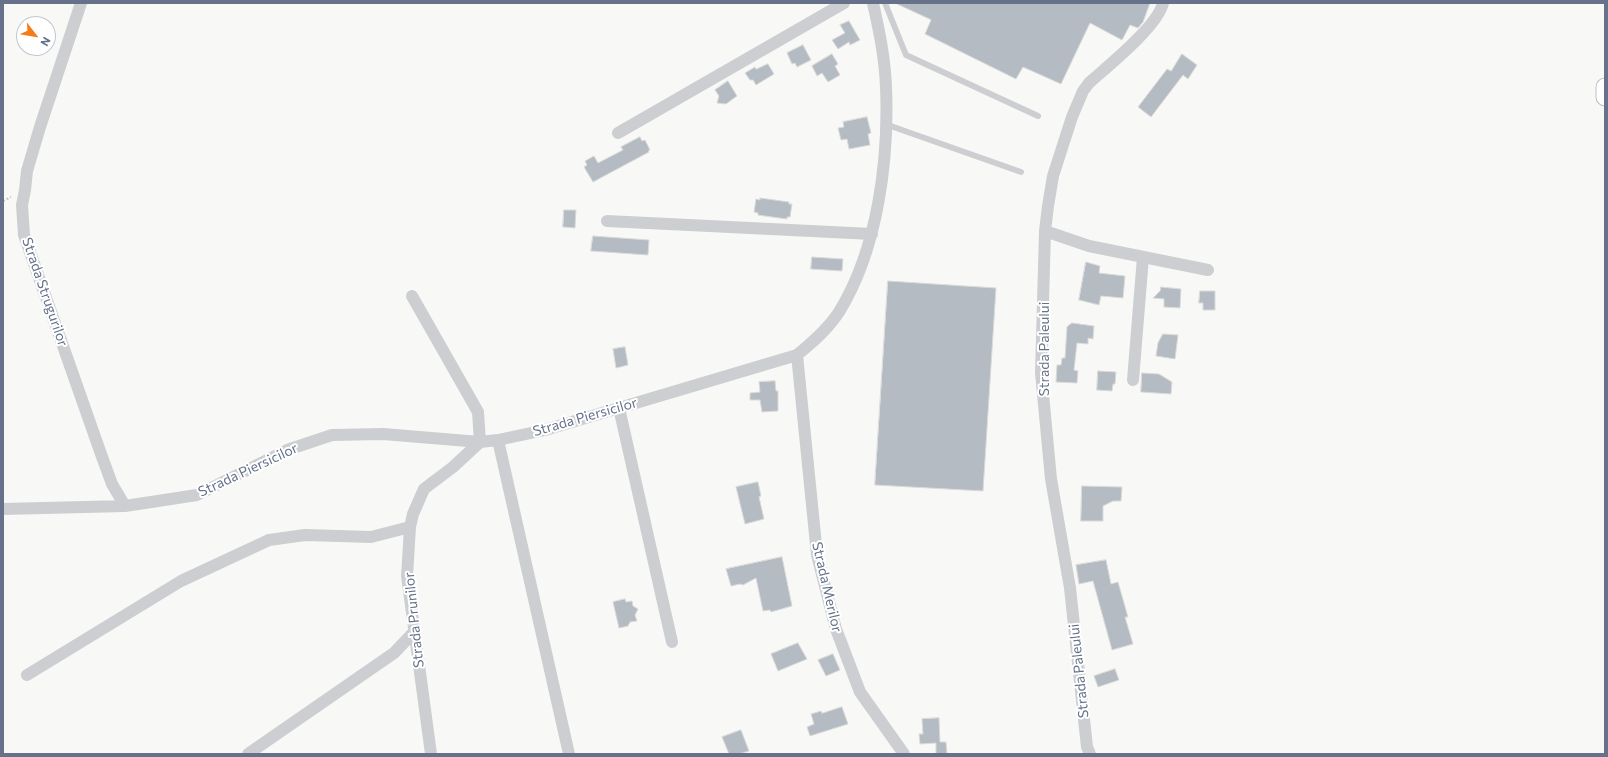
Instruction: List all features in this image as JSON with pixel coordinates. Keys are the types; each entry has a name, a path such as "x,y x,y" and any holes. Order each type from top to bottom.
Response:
{"main road":[{"path":"1605,87 1605,97"}],"street":[{"name":"Strada Strugurilor","path":"81,3 27,171 26,190 22,205 24,236 112,484 125,506"},
{"path":"618,133 844,3"},
{"name":"Strada Piersicilor","path":"3,510 125,506 197,495 287,450 332,435 383,434 480,442 498,440 545,430 797,354 821,335 839,312 856,278 872,234 884,152 886,124 886,86 880,34 873,3"},
{"name":"Strada Paleului","path":"1090,754 1070,588 1051,479 1041,373 1045,231 1053,176 1082,91 1155,20 1164,3"},
{"path":"607,221 872,234"},
{"path":"1045,231 1089,246 1208,270"},
{"path":"1134,380 1143,257"},
{"path":"412,296 478,412 480,442"},
{"name":"Strada Merilor","path":"797,354 817,555 836,630 860,692 904,754"},
{"path":"618,408 672,642"},
{"path":"498,440 569,754"},
{"name":"Strada Prunilor","path":"431,754 407,576 410,527 413,514 424,489 453,467 480,442"},
{"path":"27,675 181,581 269,540 305,535 371,537 410,527"},
{"path":"248,754 394,653 414,632"}],"lane":[{"path":"885,3 906,55 1038,116"},
{"path":"886,124 1020,172"}],"building":[{"path":"895,3 1150,3 1143,22 1138,28 1130,25 1122,40 1090,23 1061,84 1023,67 1016,79 925,34 931,20"},
{"path":"849,21 860,40 850,45 849,42 838,49 832,40 845,33 840,25"},
{"path":"803,45 811,60 797,67 795,63 792,64 787,53"},
{"path":"832,54 838,64 835,66 840,75 828,82 822,73 817,76 812,66"},
{"path":"1182,54 1197,65 1188,79 1183,75 1151,117 1138,107 1167,69 1171,71"},
{"path":"768,64 774,74 756,85 745,73 755,67 756,69"},
{"path":"728,81 737,96 726,104 717,103 719,96 715,90"},
{"path":"867,117 871,133 868,134 870,145 849,149 847,139 841,140 838,128 844,127 843,122"},
{"path":"640,137 642,141 645,140 650,150 648,151 649,152 593,182 584,167 587,165 585,161 594,156 598,163 623,150 621,147"},
{"path":"760,198 789,202 789,204 792,204 790,217 787,217 787,219 758,215 758,213 754,212 756,199 760,200"},
{"path":"564,210 576,210 575,228 563,227"},
{"path":"593,236 649,240 648,255 591,251"},
{"path":"812,257 843,259 842,271 811,269"},
{"path":"1086,262 1100,266 1099,273 1125,276 1123,298 1101,296 1099,305 1079,300"},
{"path":"888,281 996,288 983,491 875,485"},
{"path":"1161,287 1181,289 1180,308 1164,307 1164,299 1153,298 1160,291"},
{"path":"1200,291 1215,291 1215,310 1203,310 1203,303 1199,303"},
{"path":"1072,323 1094,326 1093,339 1088,338 1088,344 1077,343 1074,370 1078,371 1077,383 1056,382 1057,365 1061,365 1062,358 1065,358 1067,327"},
{"path":"1163,334 1178,335 1175,359 1156,356 1158,343"},
{"path":"625,347 628,365 616,368 613,349"},
{"path":"1098,371 1116,372 1115,384 1113,384 1112,391 1097,390"},
{"path":"1142,373 1159,374 1172,382 1171,394 1141,392"},
{"path":"775,381 776,391 778,391 778,411 762,412 760,400 750,400 750,393 760,392 759,382"},
{"path":"758,482 761,496 759,497 764,519 745,524 736,487"},
{"path":"1082,486 1122,487 1121,501 1113,501 1103,506 1103,521 1081,521"},
{"path":"782,557 792,606 771,612 770,610 763,611 756,578 743,585 740,584 731,586 726,569"},
{"path":"1106,560 1111,584 1118,582 1128,617 1125,617 1133,644 1112,650 1093,581 1079,584 1076,565"},
{"path":"625,599 626,602 632,601 633,606 638,609 635,615 637,621 630,622 628,626 619,628 613,602"},
{"path":"798,643 807,659 778,671 771,654"},
{"path":"833,654 840,670 826,676 818,660"},
{"path":"1115,669 1119,680 1098,687 1094,676"},
{"path":"842,707 848,724 810,736 807,727 814,724 811,714 821,711 822,713"},
{"path":"939,718 940,742 946,742 947,754 936,754 936,743 920,744 919,734 923,734 922,719"},
{"path":"741,730 749,751 739,754 729,754 722,737"}]}
